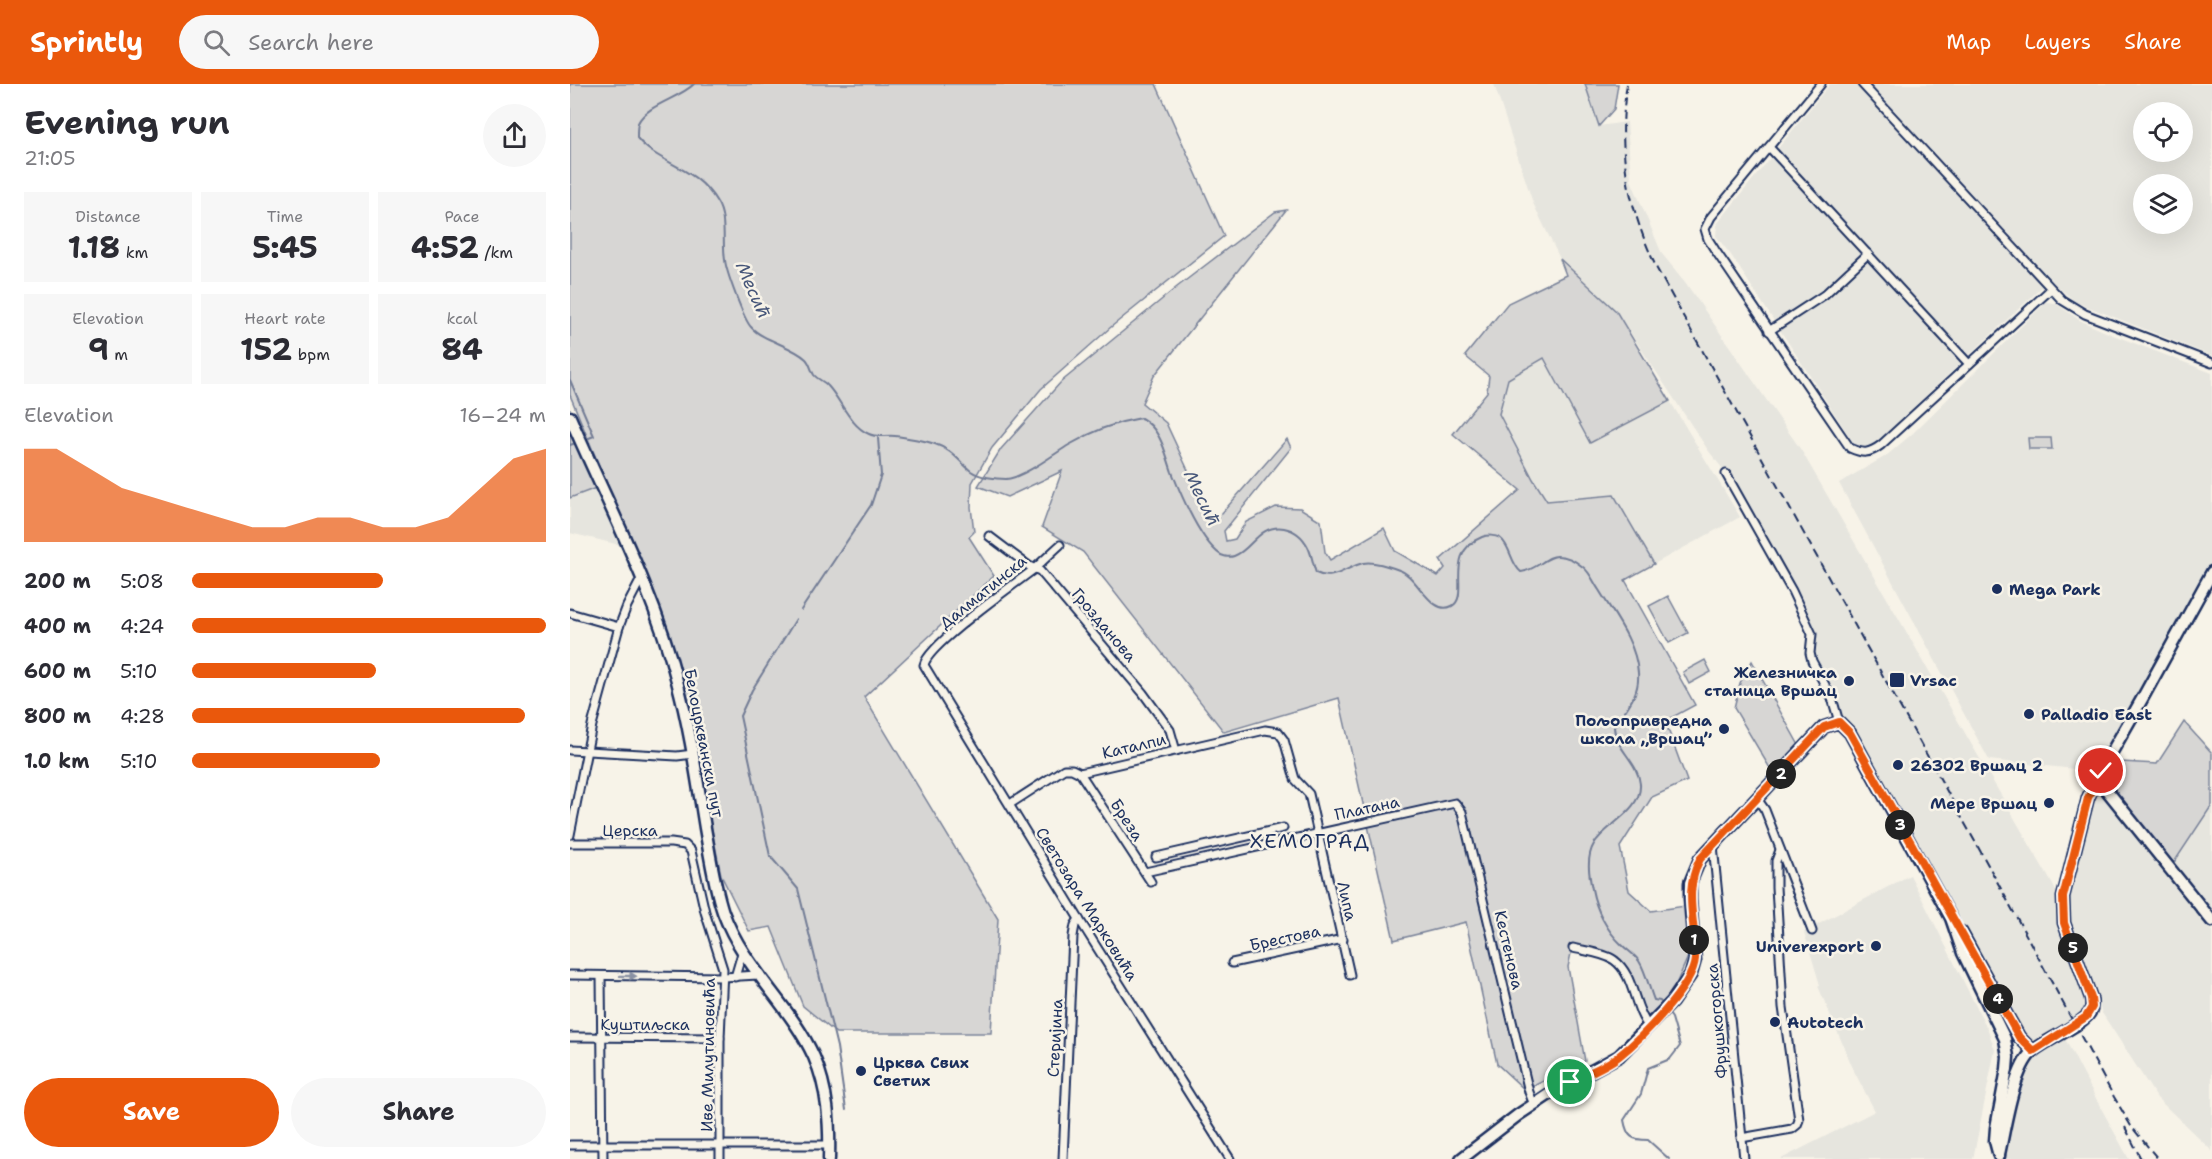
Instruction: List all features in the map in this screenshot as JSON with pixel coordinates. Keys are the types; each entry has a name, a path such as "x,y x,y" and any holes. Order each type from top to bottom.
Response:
{"main road":[{"name":"Белоцрквански пут","path":"570,417 641,579 675,670 693,754 716,887 729,926 742,953 797,1028 813,1055 826,1097 829,1159"},
{"path":"1999,1157 2018,1076 2033,1051 2086,1017 2092,1007 2091,998 2064,923 2063,897 2088,798 2212,572"},
{"path":"1461,1159 1560,1087 1612,1061 1672,1002 1691,974 1695,960 1690,899 1693,872 1700,859 1758,800 1824,727 1839,722 1850,733 1973,959 2019,1037 2033,1051"},
{"path":"2097,778 2212,921"},
{"path":"1951,918 1959,942 1973,959 2007,1048 2007,1069 1995,1141 1999,1157"}],"street":[{"path":"1821,84 1711,217 1705,229 1708,239 1850,448 1862,453 1872,452 1881,445 2051,289"},
{"path":"1862,84 2062,300 2085,314 2212,363"},
{"path":"1768,147 1969,363"},
{"path":"1769,331 1824,295 1868,254"},
{"path":"1726,474 1792,591 1812,633 1810,653 1812,661 1832,698 1839,722"},
{"name":"Грозданова","path":"989,536 1040,571 1047,579 1143,693 1170,730 1176,750"},
{"name":"Далматинска","path":"924,663 961,625 1034,569 1060,545"},
{"path":"570,835 586,752 619,627 641,579"},
{"path":"570,613 619,627"},
{"name":"Светозара Марковића","path":"924,663 1079,919 1230,1159"},
{"name":"Каталпи","path":"1010,804 1057,772 1068,768 1080,773 1265,730 1274,730"},
{"name":"Липа","path":"1274,730 1284,740 1296,779 1309,794 1350,975"},
{"path":"570,750 677,756 693,754"},
{"name":"Бреза","path":"1080,773 1151,882"},
{"path":"1758,800 1766,814 1812,932"},
{"name":"Платана","path":"1145,872 1455,803"},
{"name":"Кестенова","path":"1455,803 1462,812 1527,1086 1534,1105"},
{"path":"1156,857 1283,828"},
{"name":"Церска","path":"570,843 671,843 685,845 689,848"},
{"name":"Фрушкогорска","path":"1713,845 1744,1159"},
{"name":"Иве Милутиновића","path":"689,848 705,912 722,963 720,1159"},
{"path":"1197,848 1200,860"},
{"path":"1742,1138 1792,1129 1797,1125 1798,1120 1784,1007 1776,887 1776,861 1779,849"},
{"name":"Стеријина","path":"1063,1159 1073,936 1079,919"},
{"name":"Брестова","path":"1232,963 1342,939"},
{"path":"1573,948 1613,959 1620,966 1634,993 1638,1012 1649,1027"},
{"path":"735,976 742,953"},
{"path":"570,975 723,978 758,975"},
{"path":"601,976 603,1159"},
{"name":"Куштиљска","path":"570,1037 720,1038"},
{"path":"570,1145 830,1145"}],"shaded area":[{"path":"570,84 1156,84 1224,236 1111,327 1041,389 992,448 972,483 971,507 974,532 969,537 994,576 864,697 998,919 991,1033 836,1033 803,1006 771,927 749,931 721,875 686,701 646,579 570,395"},
{"path":"1494,84 1585,84 1599,126 1627,122 1631,180 1662,254 1685,282 1801,450 2053,885 2058,896 2057,919 2085,998 2083,1015 2035,1041 2021,1036 1841,714 1813,657 1809,618 1767,543 1722,468 1616,311 1560,259 1533,203"},
{"path":"1585,84 1618,84 1614,109 1599,126"},
{"path":"1830,84 1855,84 2042,287 1875,443 1865,448 1855,445 1731,255 1716,236 1717,224"},
{"path":"1870,84 2212,84 2212,356 2076,302 2060,289"},
{"path":"1286,210 1154,376 1142,403 1166,423 1214,522 1287,439 1291,448 1224,531 1226,541 1235,539 1246,522 1276,507 1300,508 1321,521 1325,552 1330,560 1384,528 1395,551 1438,576 1445,568 1440,560 1520,490 1453,434 1487,392 1489,376 1465,356 1508,303 1566,275 1560,259 1616,311 1670,401 1590,443 1544,358 1508,379 1499,414 1547,501 1614,495 1654,564 1625,580 1695,705 1665,721 1687,781 1652,797 1620,847 1629,891 1651,911 1685,906 1691,950 1673,991 1649,1017 1642,1013 1628,972 1618,957 1573,944 1568,967 1585,1061 1525,1090 1497,1064 1466,922 1394,940 1339,698 1224,732 1083,552 1042,527 1062,471 1007,497 978,486 1001,449 1061,382 1177,287 1275,212"},
{"path":"2046,302 2055,303 2081,321 2108,333 2212,373 2212,562 2094,771 1989,760 1839,483 1886,456 1912,434"},
{"path":"1544,358 1590,443 1670,401 1740,517 1654,564 1614,495 1547,501 1499,414 1508,379"},
{"path":"570,432 596,488 570,498"},
{"path":"2028,438 2051,438 2052,449 2029,449"},
{"path":"596,488 620,545 570,533 570,498"},
{"path":"1668,596 1688,633 1669,643 1649,606"},
{"path":"1705,660 1711,672 1689,684 1683,672"},
{"path":"1752,661 1800,747 1771,770 1734,708 1740,683"},
{"path":"2184,722 2212,753 2212,805 2173,864 2106,778 2121,762 2157,764"},
{"path":"2097,780 2212,925 2212,1151 2157,1098 2102,1013 2066,917 2068,897"},
{"path":"2212,805 2212,914 2173,864"},
{"path":"1910,875 1988,1030 1995,1050 1973,1159 1781,1159 1875,1111 1855,1073 1818,986 1820,985 1804,932"},
{"path":"2064,1037 2129,1159 2003,1159 2026,1069 2035,1054"}],"waterway":[{"name":"Месић","path":"694,84 648,111 638,123 637,138 656,154 698,180 717,202 723,222 726,266 740,306 751,327 756,332 806,359 814,375 828,386 856,425 869,434 904,437 935,444 950,452 974,473 1006,479 1021,475 1069,445 1095,432 1141,418 1158,435 1180,492 1197,526 1210,545 1223,556 1229,557 1240,553 1268,530 1284,528 1295,532 1304,540 1316,573 1334,575 1363,563 1386,566 1406,573 1431,601 1444,608 1452,606 1457,601 1463,553 1470,544 1484,536 1496,536 1504,541 1521,572 1532,569 1554,556 1565,557 1585,569 1629,640 1638,673 1637,689 1614,727 1618,742 1638,776 1639,794 1629,810 1599,837 1591,849 1589,860 1591,884 1596,905 1607,927 1639,961 1654,1000 1660,1001 1664,1006"},
{"path":"570,380 594,436 584,440"},
{"path":"801,610 871,505 881,475 878,438"},
{"path":"796,619 752,690 740,716 770,856 798,889 837,1047 846,1110"},
{"name":"Месић","path":"1667,1011 1672,1018 1680,1046 1670,1059 1648,1068 1641,1094 1624,1120 1631,1136 1648,1140 1669,1159"}],"railway":[{"path":"1627,84 1623,133 1627,179 1639,224 1657,269 1993,874 2114,1097 2131,1126 2158,1159"},
{"path":"2125,1127 2141,1159"}],"place":[{"name":"Mega Park","path":"1997,589"},
{"name":"Vrsac","path":"1897,680"},
{"name":"Железничка станица Вршац","path":"1849,681"},
{"name":"Palladio East","path":"2029,714"},
{"name":"Пољопривредна школа „Вршац”","path":"1724,729"},
{"name":"26302 Вршац 2","path":"1898,765"},
{"name":"Мере Вршац","path":"2049,803"},
{"name":"Univerexport","path":"1876,946"},
{"name":"Autotech","path":"1775,1022"},
{"name":"Црква Свих Светих","path":"861,1071"}],"district":[{"name":"ХЕМОГРАД","path":"1310,841"}],"route":[{"path":"1570,1082 1612,1061 1624,1052 1681,990 1691,974 1695,960 1690,883 1700,859 1758,800 1824,727 1833,722 1839,722 1847,728 2019,1037 2033,1051 2086,1017 2092,1007 2091,998 2064,923 2063,897 2088,798 2101,771"}]}
